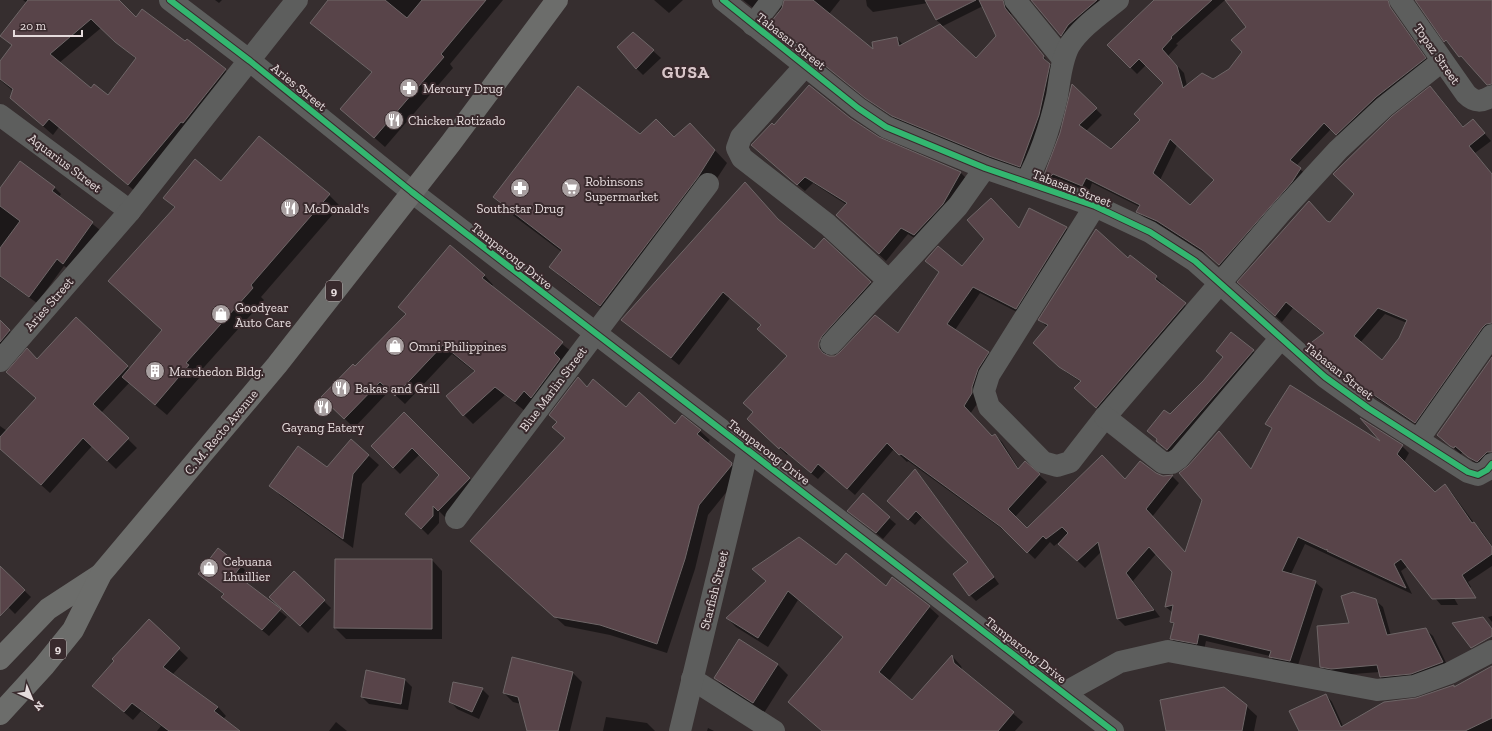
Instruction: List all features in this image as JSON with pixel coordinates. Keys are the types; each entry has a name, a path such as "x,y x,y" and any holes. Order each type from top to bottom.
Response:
{"highway":[{"name":"C. M. Recto Avenue","path":"0,714 44,666 73,630 100,574 276,366 521,51 557,0"},
{"name":"C. M. Recto Avenue","path":"0,659 48,609 100,574"}],"street":[{"name":"Aries Street","path":"170,0 250,61 412,192"},
{"name":"Aries Street","path":"0,361 130,211 298,0"},
{"name":"Tabasan Street","path":"723,0 858,108 886,127 984,168 1095,206 1150,232 1195,261 1325,377 1368,408 1468,472 1485,470"},
{"path":"753,25 772,0"},
{"path":"1015,0 1063,58"},
{"path":"1026,182 1045,143 1057,96 1063,58 1070,45 1081,31 1118,0"},
{"name":"Topaz Street","path":"1400,0 1466,94 1472,100 1486,99"},
{"path":"1095,206 989,375 984,391 989,408 1043,462 1057,466 1070,462 1105,417 1281,212 1338,150 1384,107 1442,61"},
{"path":"805,66 741,137 738,148 742,158 828,225 889,281"},
{"name":"Aquarius Street","path":"0,115 130,211"},
{"path":"831,344 958,206 984,168"},
{"name":"Blue Marlin Street","path":"456,518 594,333 708,184"},
{"name":"Tamparong Drive","path":"412,192 1113,731"},
{"path":"1418,440 1492,335"},
{"path":"1105,417 1163,463 1172,463 1179,458 1281,338"},
{"name":"Starfish Street","path":"680,731 748,449"},
{"path":"1064,693 1120,662 1168,651 1377,690 1414,686 1450,673 1492,651"},
{"path":"692,679 774,731"}],"building":[{"path":"28,0 119,0 136,17 142,9 185,41 187,39 226,69 183,123 181,122 128,185 49,119 43,126 10,98 13,89 0,79 0,61 12,45 0,36","holes":["91,19 115,42 136,58 108,95 94,84 91,88 50,54"]},
{"path":"328,0 385,0 407,18 422,0 486,0 441,54 444,57 374,138 340,109 372,72 310,23"},
{"path":"784,0 813,0 873,49 872,42 897,37 899,46 940,24 976,58 996,36 979,0 1003,0 1005,8 1044,56 1043,58 1050,64 1039,115 1020,167 989,156 892,116 865,98 771,22 782,8"},
{"path":"925,0 976,0 936,20"},
{"path":"1031,0 1097,0 1068,25 1061,36"},
{"path":"1154,0 1212,0 1171,37 1172,38 1162,49 1177,66 1183,88 1202,73 1213,79 1229,69 1242,52 1231,40 1246,27 1225,0 1388,0 1390,7 1426,58 1376,97 1336,135 1324,123 1290,160 1301,168 1292,182 1219,265 1202,250 1157,221 1136,212 1140,205 1086,178 1082,186 1053,174 1050,177 1044,175 1060,133 1072,84 1097,108 1079,125 1111,149 1140,120 1134,114 1163,83 1139,59 1130,68 1107,45","holes":["1170,139 1214,180 1190,205 1153,173"]},
{"path":"1415,0 1492,0 1492,84 1487,85 1461,56 1459,57 1446,40 1444,42"},
{"path":"633,32 654,50 636,69 617,47"},
{"path":"809,85 850,118 879,137 961,172 943,204 914,235 901,228 879,254 836,215 847,203 805,177 797,185 751,145 772,123 774,125"},
{"name":"Robinsons Supermarket","path":"578,86 640,134 656,119 674,137 690,123 715,150 698,177 600,306 549,267 562,250 493,197"},
{"path":"1430,86 1463,127 1473,119 1485,133 1469,146 1492,174 1492,323 1486,324 1482,328 1415,423 1333,367 1308,345 1324,333 1286,302 1275,316 1237,282 1309,201 1327,221 1330,222 1354,194 1333,174 1392,116","holes":["1378,308 1407,320 1399,338 1382,360 1354,336"]},
{"path":"259,136 330,194 251,285 253,288 186,363 189,365 155,405 122,377 162,330 108,281 175,207 163,198 195,159 221,181"},
{"path":"20,161 55,187 52,191 93,222 63,264 57,259 29,297 0,276 0,248 20,221 0,206 0,188"},
{"path":"745,182 778,219 814,249 824,238 871,282 822,336 819,342 819,348 823,353 829,356 835,356 840,352 875,315 898,333 939,272 925,261 938,246 962,266 984,239 967,220 991,198 1019,228 1029,208 1067,227 1016,309 973,287 947,324 989,352 978,369 972,387 972,393 964,406 992,436 995,434 1018,469 1025,461 1040,474 1008,509 1027,528 1102,455 1125,479 1140,461 1156,473 1163,476 1173,475 1146,509 1185,552 1202,500 1179,473 1188,466 1219,431 1251,469 1272,428 1265,424 1290,385 1380,441 1360,418 1403,445 1397,454 1435,492 1445,484 1472,523 1474,522 1492,547 1492,554 1462,575 1476,598 1432,599 1401,559 1394,564 1406,588 1327,551 1327,549 1326,550 1298,537 1282,571 1316,581 1290,661 1269,657 1271,651 1199,634 1197,644 1170,639 1174,623 1170,622 1173,605 1165,607 1172,572 1149,547 1126,573 1154,610 1117,619 1098,542 1077,561 1058,544 1068,533 1062,527 1046,539 1043,536 1027,553 1001,527 901,454 899,455 887,443 847,489 818,464 811,473 780,447 779,449 747,419 753,412 743,403 787,356 757,329 761,325 723,292 671,358 621,320"},
{"path":"1096,229 1128,258 1130,255 1157,276 1155,279 1186,303 1096,408 1074,388 1081,381 1059,367 1033,343 1048,325 1038,320"},
{"path":"450,245 485,275 482,278 563,342 554,353 560,359 531,398 524,391 515,402 495,387 463,416 446,396 475,371 443,345 395,396 380,382 344,419 321,397 353,364 355,366 406,314 398,307"},
{"path":"76,317 128,366 93,404 129,438 107,461 83,438 41,485 0,449 0,437 36,398 6,372 27,348 37,359"},
{"path":"0,320 10,330 0,342"},
{"path":"1231,332 1254,350 1167,450 1147,431 1164,410 1170,414 1203,381 1223,357 1216,351"},
{"path":"1492,357 1492,452 1487,452 1477,462 1468,457 1455,446 1454,448 1450,446 1437,435"},
{"path":"578,377 587,387 593,379 626,407 639,392 675,424 682,415 701,430 697,434 732,463 699,505 685,559 657,644 600,625 554,617 470,541 565,438 552,427 557,422 549,415"},
{"path":"404,412 470,478 438,511 433,506 433,516 421,529 405,514 439,475 412,448 393,468 371,446"},
{"path":"351,439 369,455 353,474 343,539 269,486 298,446 327,467"},
{"path":"915,469 994,577 969,596 953,574 968,562 916,511 908,520 887,501"},
{"path":"863,493 890,517 876,533 847,511"},
{"path":"799,537 836,565 846,553 886,586 892,577 930,606 879,672 912,700 952,655 954,663 1014,712 998,731 822,731 788,702 843,637 788,591 758,638 726,618 766,581 752,569"},
{"path":"218,548 241,566 235,574 281,609 262,630 221,597 224,594 198,574"},
{"path":"335,559 432,559 432,629 334,628"},
{"path":"0,566 25,590 0,616"},
{"path":"294,571 325,600 300,626 269,597"},
{"path":"1353,592 1376,599 1387,635 1426,628 1443,662 1411,674 1380,677 1377,665 1331,669 1320,667 1317,626 1349,623 1341,596"},
{"path":"1483,617 1492,629 1492,636 1471,648 1452,623"},
{"path":"149,619 180,648 163,667 218,707 214,711 240,731 169,731 132,703 124,712 92,686 114,661 112,659"},
{"path":"739,639 778,664 753,703 714,678"},
{"path":"512,657 573,672 558,731 527,731 518,697 503,693"},
{"path":"1492,666 1492,718 1465,731 1299,731 1289,711 1326,694 1341,727 1384,702 1416,698 1454,685 1454,687"},
{"path":"366,670 405,679 401,704 361,697"},
{"path":"453,682 483,688 472,712 449,702"},
{"path":"1224,687 1247,705 1242,731 1166,731 1160,700"}],"cycle path":[{"path":"170,0 250,61 412,192 1113,731"},
{"path":"723,0 858,108 886,127 985,168 1095,206 1150,232 1195,261 1325,377 1368,408 1468,472 1478,475 1487,470 1492,464"}],"place":[{"name":"Mercury Drug","path":"409,88"},
{"name":"Chicken Rotizado","path":"394,120"},
{"name":"Southstar Drug","path":"520,188"},
{"name":"Robinsons Supermarket","path":"571,188"},
{"name":"McDonald's","path":"290,208"},
{"name":"Goodyear Auto Care","path":"221,314"},
{"name":"Omni Philippines","path":"395,346"},
{"name":"Marchedon Bldg.","path":"155,371"},
{"name":"Bakas and Grill","path":"341,388"},
{"name":"Gayang Eatery","path":"323,407"},
{"name":"Cebuana Lhuillier","path":"209,568"}],"district":[{"name":"GUSA","path":"686,72"}]}
